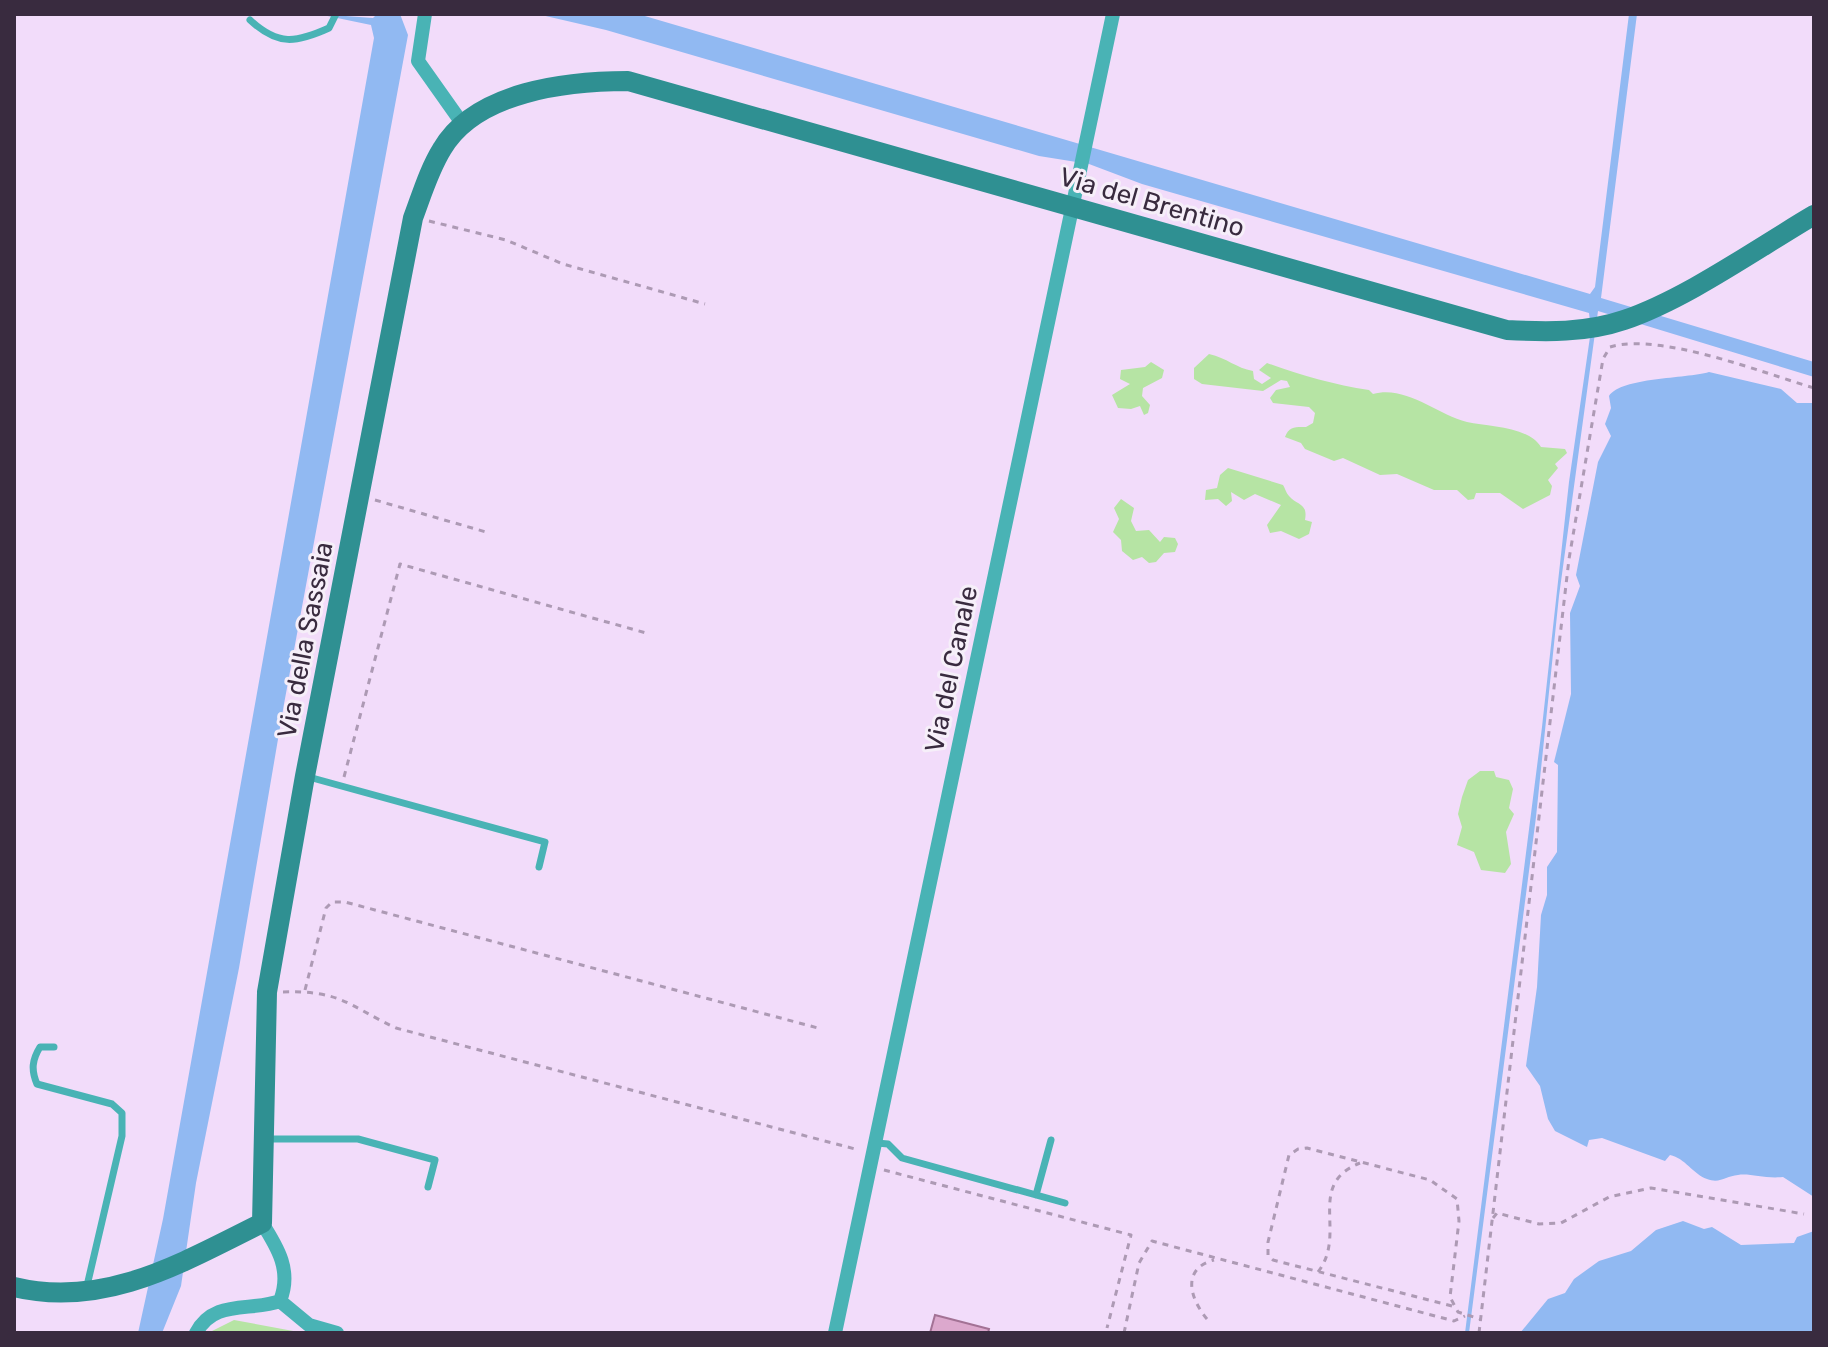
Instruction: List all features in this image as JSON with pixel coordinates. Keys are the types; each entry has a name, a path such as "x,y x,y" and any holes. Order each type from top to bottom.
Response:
{"street":[{"path":"425,14 418,61 464,126"},
{"name":"Via del Canale","path":"835,1333 1113,14"},
{"name":"Via del Brentino","path":"464,126 491,107 526,92 584,81 628,81 1507,330 1557,333 1623,321 1661,304 1814,215"},
{"name":"Via della Sassaia","path":"280,1301 286,1274 277,1248 262,1223 267,992 305,776 413,218 444,146 464,126"},
{"path":"16,1287 85,1293 119,1288 262,1223"},
{"path":"196,1333 206,1317 217,1311 280,1301 309,1325 337,1333"}],"lane":[{"path":"250,20 265,34 283,40 307,38 335,18"},
{"path":"305,776 545,842 539,867"},
{"path":"54,1047 40,1047 34,1058 32,1074 37,1084 112,1104 122,1113 122,1136 85,1293"},
{"path":"262,1139 358,1139 435,1160 428,1187"},
{"path":"1036,1195 1051,1140"},
{"path":"874,1154 888,1144 902,1158 1065,1203"}],"path":[{"path":"413,218 506,240 563,264 705,304"},
{"path":"1479,1333 1569,559 1603,359 1610,347 1623,343 1666,346 1814,388"},
{"path":"361,494 486,532"},
{"path":"342,786 400,564 646,633"},
{"path":"305,992 326,908 332,902 345,902 818,1028"},
{"path":"267,992 305,992 353,1002 396,1028 874,1154 1131,1235 1107,1328"},
{"path":"1452,1306 1450,1297 1460,1207 1457,1199 1430,1180 1307,1148 1298,1149 1286,1162 1268,1255 1286,1266 1452,1306 1465,1316 1481,1319"},
{"path":"1318,1272 1326,1261 1332,1241 1329,1200 1332,1185 1346,1169 1361,1163"},
{"path":"1493,1218 1497,1213 1539,1224 1561,1223 1609,1197 1651,1188 1804,1214"},
{"path":"1124,1333 1139,1263 1147,1244 1152,1241 1446,1320 1461,1320 1465,1316"},
{"path":"1207,1319 1193,1302 1189,1290 1198,1269 1218,1260"}],"green space":[{"path":"1209,354 1253,371 1254,379 1262,384 1271,378 1259,370 1267,363 1317,379 1369,390 1373,394 1397,393 1467,422 1518,431 1541,447 1565,449 1567,453 1555,464 1558,468 1548,480 1552,486 1550,495 1523,509 1500,493 1476,493 1474,499 1468,500 1457,490 1434,490 1397,474 1380,475 1343,458 1334,461 1305,449 1301,443 1285,437 1291,429 1313,423 1315,413 1309,407 1273,403 1270,398 1276,390 1290,387 1287,381 1281,380 1263,391 1202,384 1194,379 1194,368"},
{"path":"1151,362 1164,370 1162,378 1143,388 1142,396 1150,405 1148,413 1144,415 1140,406 1118,408 1112,395 1130,384 1120,379 1121,370 1145,367"},
{"path":"1228,468 1283,485 1289,496 1304,508 1305,520 1312,522 1309,534 1299,539 1281,531 1270,533 1267,525 1281,505 1255,494 1244,500 1231,492 1232,501 1226,506 1218,499 1205,500 1206,490 1217,488 1220,475"},
{"path":"1121,499 1134,508 1131,521 1136,531 1149,530 1160,542 1164,537 1175,538 1178,544 1175,552 1164,553 1156,562 1149,563 1142,557 1133,560 1122,551 1121,540 1113,532 1119,519 1114,508"},
{"path":"1480,771 1494,771 1496,777 1509,780 1513,789 1509,808 1514,814 1506,832 1511,864 1505,873 1481,870 1474,852 1457,845 1462,827 1458,814 1462,797 1468,780"},
{"path":"234,1320 304,1333 208,1333"}],"water":[{"path":"318,14 373,18 377,14 400,14 408,35 284,704 239,968 196,1183 181,1286 162,1333 138,1333 163,1219 374,38 371,25"},
{"path":"537,14 638,14 1590,294 1595,287 1629,14 1637,14 1601,298 1814,362 1814,377 1598,311 1559,596 1536,817 1469,1333 1465,1333 1542,727 1569,482 1591,330 1589,313 1142,184 1089,164 1039,156 606,30"},
{"path":"1709,372 1781,389 1797,403 1814,403 1814,1197 1783,1177 1743,1175 1712,1180 1702,1177 1670,1155 1665,1161 1602,1138 1589,1140 1587,1147 1555,1131 1548,1119 1540,1086 1526,1066 1537,987 1541,915 1547,895 1547,867 1557,852 1558,765 1554,762 1571,694 1570,613 1580,586 1576,575 1598,462 1611,436 1605,424 1611,408 1609,396 1627,385"},
{"path":"1683,1221 1704,1229 1712,1227 1741,1245 1794,1243 1797,1237 1814,1231 1814,1333 1520,1333 1548,1299 1565,1293 1574,1279 1599,1261 1631,1251 1656,1230"}],"building":[{"path":"935,1315 989,1329 988,1333 930,1333"}]}
